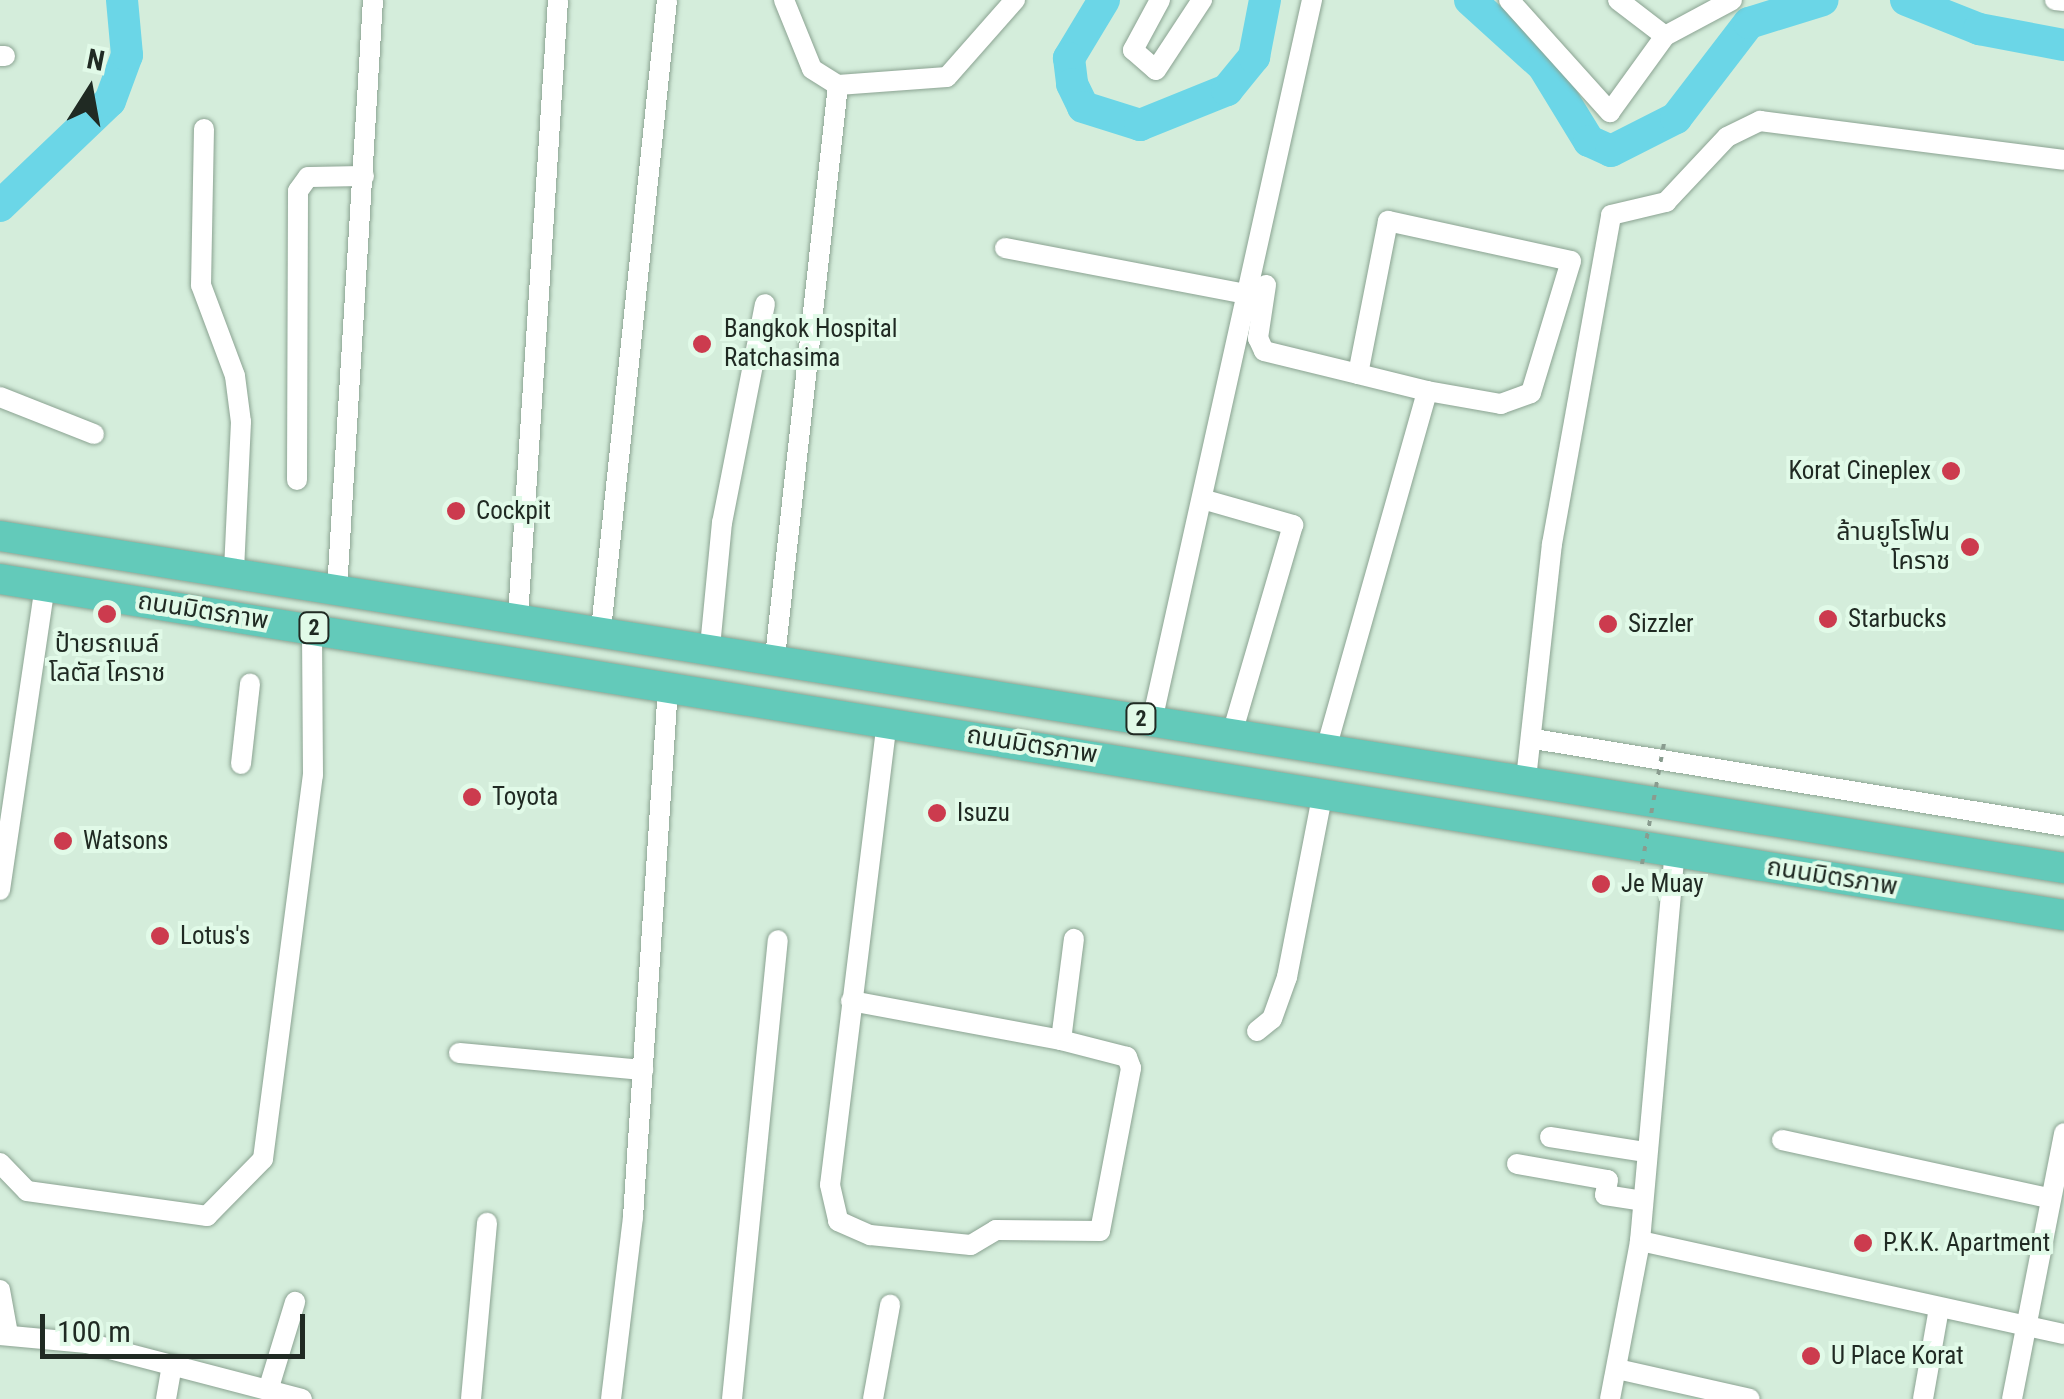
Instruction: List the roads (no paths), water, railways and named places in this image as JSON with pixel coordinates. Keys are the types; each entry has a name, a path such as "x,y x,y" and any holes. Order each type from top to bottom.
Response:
{"highway":[{"name":"ถนนมิตรภาพ","path":"0,536 710,646 2064,868"},
{"name":"ถนนมิตรภาพ","path":"0,579 2064,915"},
{"path":"668,687 676,641"}],"street":[{"path":"337,590 373,0"},
{"path":"518,617 558,0"},
{"path":"601,630 666,0"},
{"path":"784,0 812,69 838,85 947,77 1015,0"},
{"path":"1160,0 1133,50 1156,70 1202,0"},
{"path":"1152,721 1202,499 1259,290 1312,0"},
{"path":"1509,0 1610,112 1665,36 1732,0"},
{"path":"1618,0 1665,36"},
{"path":"2056,0 2064,0"},
{"path":"775,657 838,85"},
{"path":"1526,780 1534,740 1552,544 1611,215 1666,202 1727,137 1760,121 2064,160"},
{"path":"204,129 201,285 235,376 240,422 234,573"},
{"path":"297,480 298,191 308,178 364,176"},
{"path":"1259,290 1258,338 1264,350 1358,374 1427,391 1501,404 1532,394 1571,261 1388,221 1358,374"},
{"path":"1005,248 1259,290"},
{"path":"710,646 722,523 765,304"},
{"path":"1326,750 1427,391"},
{"path":"0,398 94,434"},
{"path":"1202,499 1292,525 1232,734"},
{"path":"0,890 46,586"},
{"path":"0,1163 27,1191 207,1216 263,1159 313,775 312,628"},
{"path":"241,764 250,684"},
{"path":"611,1399 643,1070 668,687"},
{"path":"851,1001 1061,1040 1130,1061 1100,1231 996,1230 972,1245 870,1235 838,1221 830,1185 851,1001 886,721"},
{"path":"1534,740 2064,826"},
{"path":"1257,1032 1272,1020 1287,977 1323,792"},
{"path":"1610,1399 1640,1242 1675,851"},
{"path":"1061,1040 1074,939"},
{"path":"732,1399 778,940"},
{"path":"460,1054 643,1070"},
{"path":"2012,1399 2064,1133"},
{"path":"1550,1137 1646,1152"},
{"path":"1782,1140 2050,1198"},
{"path":"1517,1164 1608,1180 1606,1194 1643,1201"},
{"path":"472,1399 487,1223"},
{"path":"1640,1242 2064,1334"},
{"path":"0,1290 4,1334 270,1384 302,1399"},
{"path":"270,1384 295,1302"},
{"path":"873,1399 890,1304"},
{"path":"1923,1399 1939,1308"},
{"path":"166,1399 172,1365"},
{"path":"1617,1369 1750,1399"}],"waterway":[{"path":"0,206 110,101 127,55 122,0"},
{"path":"1104,0 1069,58 1072,84 1083,107 1140,125 1227,90 1254,57 1265,0"},
{"path":"1470,0 1543,66 1589,141 1611,151 1676,118 1749,23 1823,0"},
{"path":"1906,0 1979,29 2064,45"}],"place":[{"name":"Bangkok Hospital Ratchasima","path":"702,344"},
{"name":"Korat Cineplex","path":"1951,471"},
{"name":"Cockpit","path":"456,511"},
{"name":"ล้านยูโรโฟน โคราช","path":"1970,547"},
{"name":"ป้ายรถเมล์ โลตัส โคราช","path":"107,614"},
{"name":"Starbucks","path":"1828,619"},
{"name":"Sizzler","path":"1608,624"},
{"name":"Toyota","path":"472,797"},
{"name":"Isuzu","path":"937,813"},
{"name":"Watsons","path":"63,841"},
{"name":"Je Muay","path":"1601,884"},
{"name":"Lotus's","path":"160,936"},
{"name":"P.K.K. Apartment","path":"1863,1243"},
{"name":"U Place Korat","path":"1811,1356"}]}
